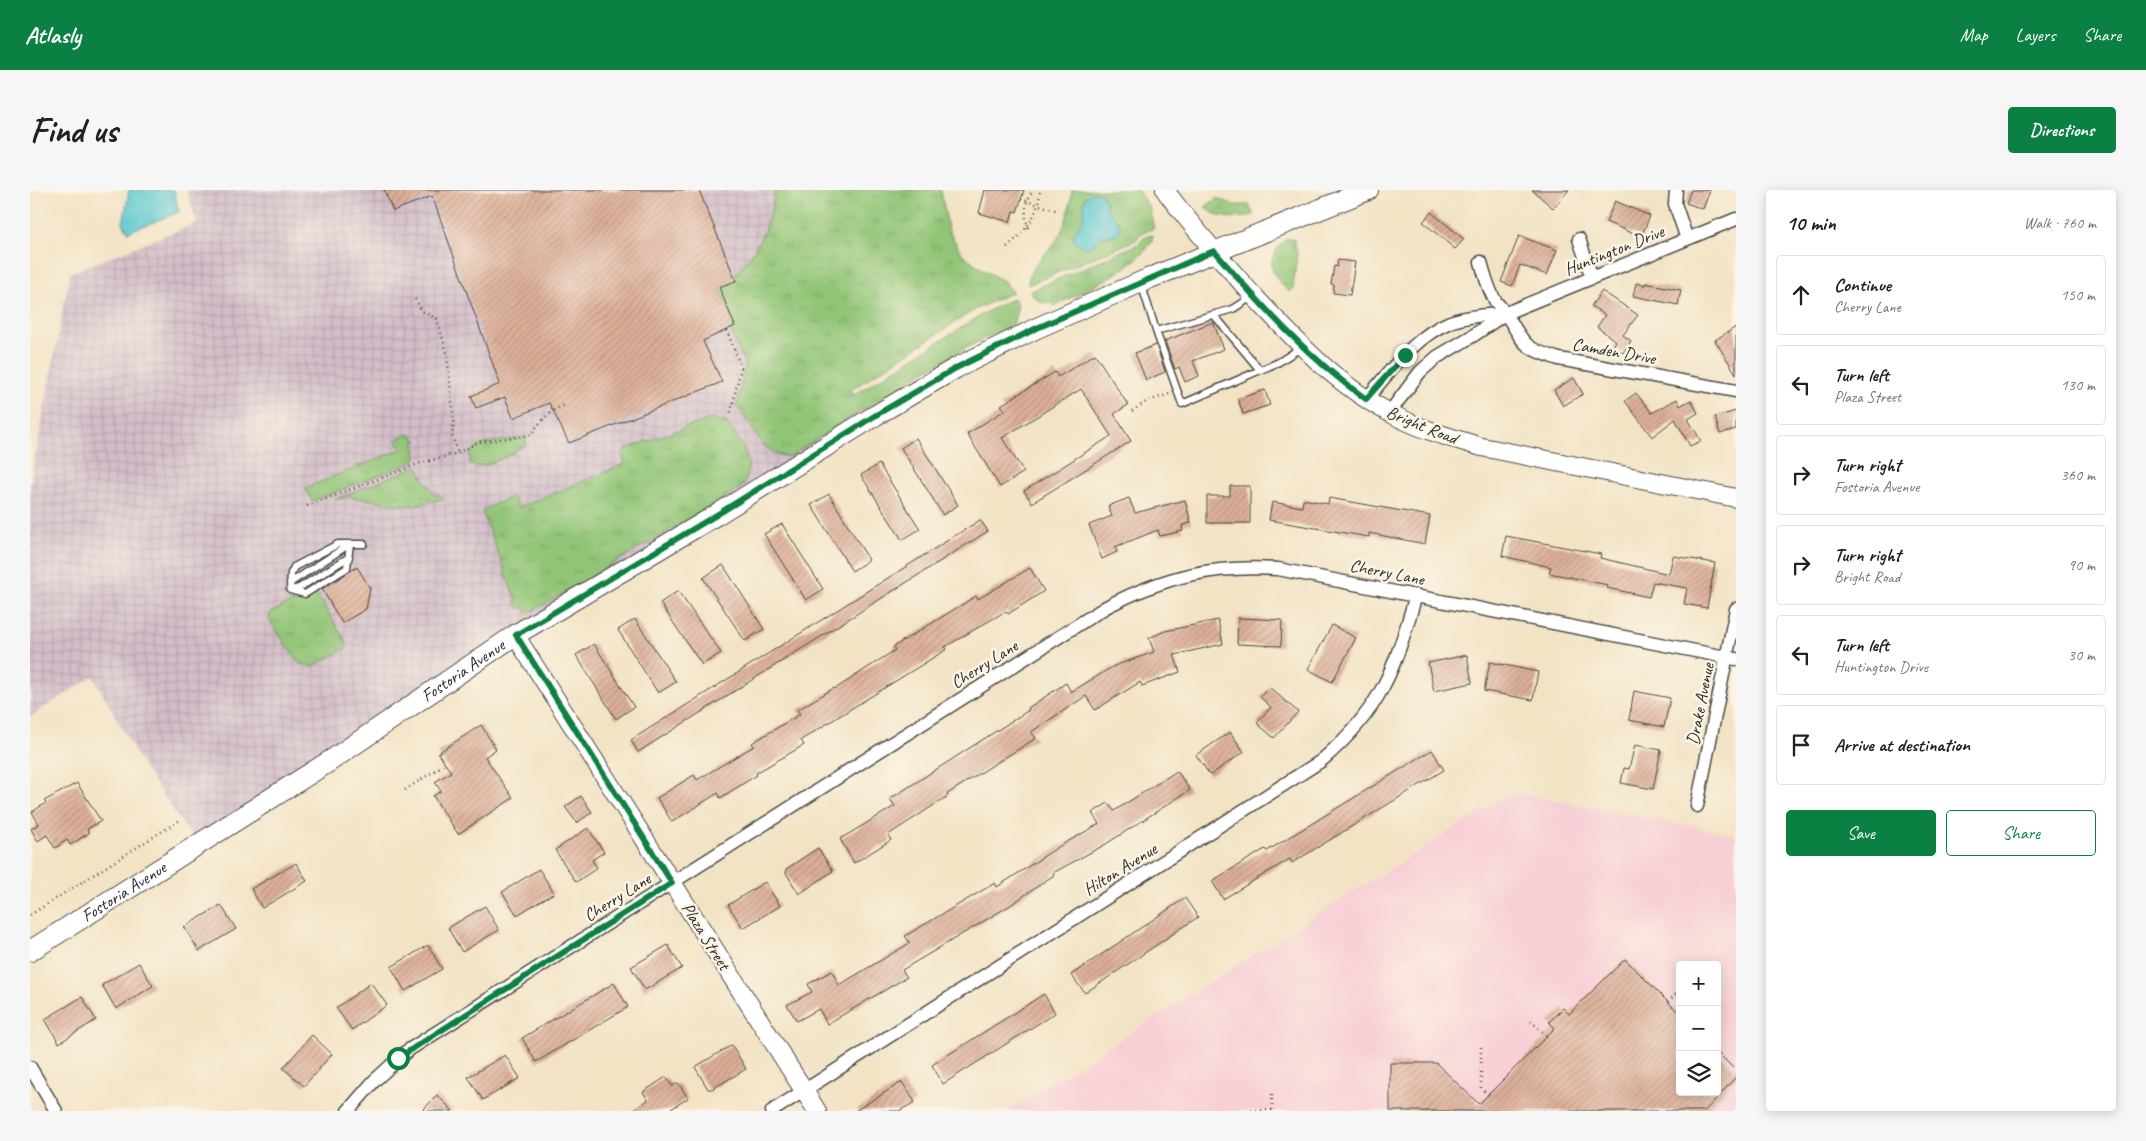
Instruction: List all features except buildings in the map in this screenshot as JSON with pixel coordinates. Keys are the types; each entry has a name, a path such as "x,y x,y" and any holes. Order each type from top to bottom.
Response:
{"main road":[{"name":"Bright Road","path":"1165,190 1214,251 1302,346 1344,384 1389,413 1439,434 1482,447 1736,498"},
{"name":"Fostoria Avenue","path":"30,951 333,759 516,635 956,368 1037,328 1140,282 1368,190"},
{"name":"Plaza Street","path":"516,635 817,1111"}],"street":[{"path":"1676,190 1676,204 1686,239"},
{"name":"Huntington Drive","path":"1389,413 1420,372 1437,357 1506,313 1736,219"},
{"path":"1580,239 1592,278"},
{"name":"Camden Drive","path":"1481,262 1490,291 1496,302 1506,313 1520,339 1538,352 1559,359 1736,391"},
{"name":"Huntington Drive","path":"1366,399 1405,355 1430,333 1450,322 1471,316 1506,313"},
{"name":"Cherry Lane","path":"348,1111 374,1081 407,1051 1106,608 1168,580 1211,570 1256,568 1312,574 1731,658"},
{"name":"Hilton Avenue","path":"772,1111 1321,761 1354,730 1381,693 1400,652 1416,595"},
{"name":"Drake Avenue","path":"1697,806 1731,658 1736,609"},
{"path":"30,1067 56,1111"}],"lane":[{"path":"1140,282 1182,404 1279,362 1302,346"},
{"path":"1156,331 1233,309 1254,296"},
{"path":"1214,314 1260,370"},
{"path":"290,586 291,573 294,567 338,544 364,544"},
{"path":"290,586 299,588 348,557 350,544"},
{"path":"290,586 350,544"}],"path":[{"path":"1028,228 1025,218 1027,201 1033,190"},
{"path":"1007,247 1028,228 1038,205 1040,190"},
{"path":"1021,199 1058,211"},
{"path":"415,300 422,312 437,319 447,353 454,422 452,436 458,453"},
{"path":"726,330 741,368 730,416"},
{"path":"1132,411 1146,402 1177,391"},
{"path":"308,506 418,464 458,453 478,442 531,435 540,421 553,410 567,404"},
{"path":"405,790 446,764"},
{"path":"30,915 180,820"},
{"path":"1668,1002 1676,994"},
{"path":"1531,1021 1547,1036"},
{"path":"1481,1047 1481,1088 1488,1095"},
{"path":"1226,1111 1272,1110 1272,1093"}],"shaded area":[{"path":"186,190 888,190 850,388 876,415 197,845 143,766 93,676 30,717 30,484 70,273 197,223"},
{"path":"1512,792 1736,835 1736,1111 1007,1111"}],"green space":[{"path":"775,190 941,190 948,229 962,254 985,271 1004,281 1013,292 976,309 849,391 852,396 988,311 1014,298 1018,306 1013,325 927,370 789,457 779,455 770,450 758,438 737,407 745,365 730,328 735,326 719,287 736,281 734,276 750,256 762,236 770,215"},
{"path":"1072,190 1137,190 1149,207 1154,228 1140,234 1136,240 1028,285 1035,265 1062,231 1068,214"},
{"path":"1217,198 1234,205 1249,205 1254,215 1234,218 1216,214 1205,207"},
{"path":"1153,235 1149,245 1140,256 1127,266 1095,286 1054,306 1051,303 1034,297 1030,291 1138,244 1146,236"},
{"path":"1287,238 1294,240 1297,254 1293,289 1289,292 1277,278 1272,266 1275,253"},
{"path":"710,419 728,423 746,454 748,470 741,488 528,614 524,606 519,609 482,511 510,497 514,499 518,508 625,464 622,454 626,449"},
{"path":"409,434 418,441 415,441 416,458 413,462 312,501 305,488 402,449 396,439"},
{"path":"523,438 526,440 526,444 503,458 477,467 469,463 471,452 481,445"},
{"path":"415,467 419,468 424,480 436,496 438,493 443,499 410,506 349,497 336,499"},
{"path":"317,594 347,644 345,649 312,667 299,663 269,620 270,613 297,600 308,600"}],"water":[{"path":"129,190 174,190 179,212 128,232 123,223"},
{"path":"1095,192 1102,194 1106,202 1106,210 1119,224 1120,229 1115,235 1100,236 1092,246 1085,248 1075,242 1074,233 1083,220 1084,199"}],"route":[{"path":"398,1058 672,883 516,635 956,368 1037,328 1214,251 1295,340 1344,384 1366,399 1405,355"}]}
